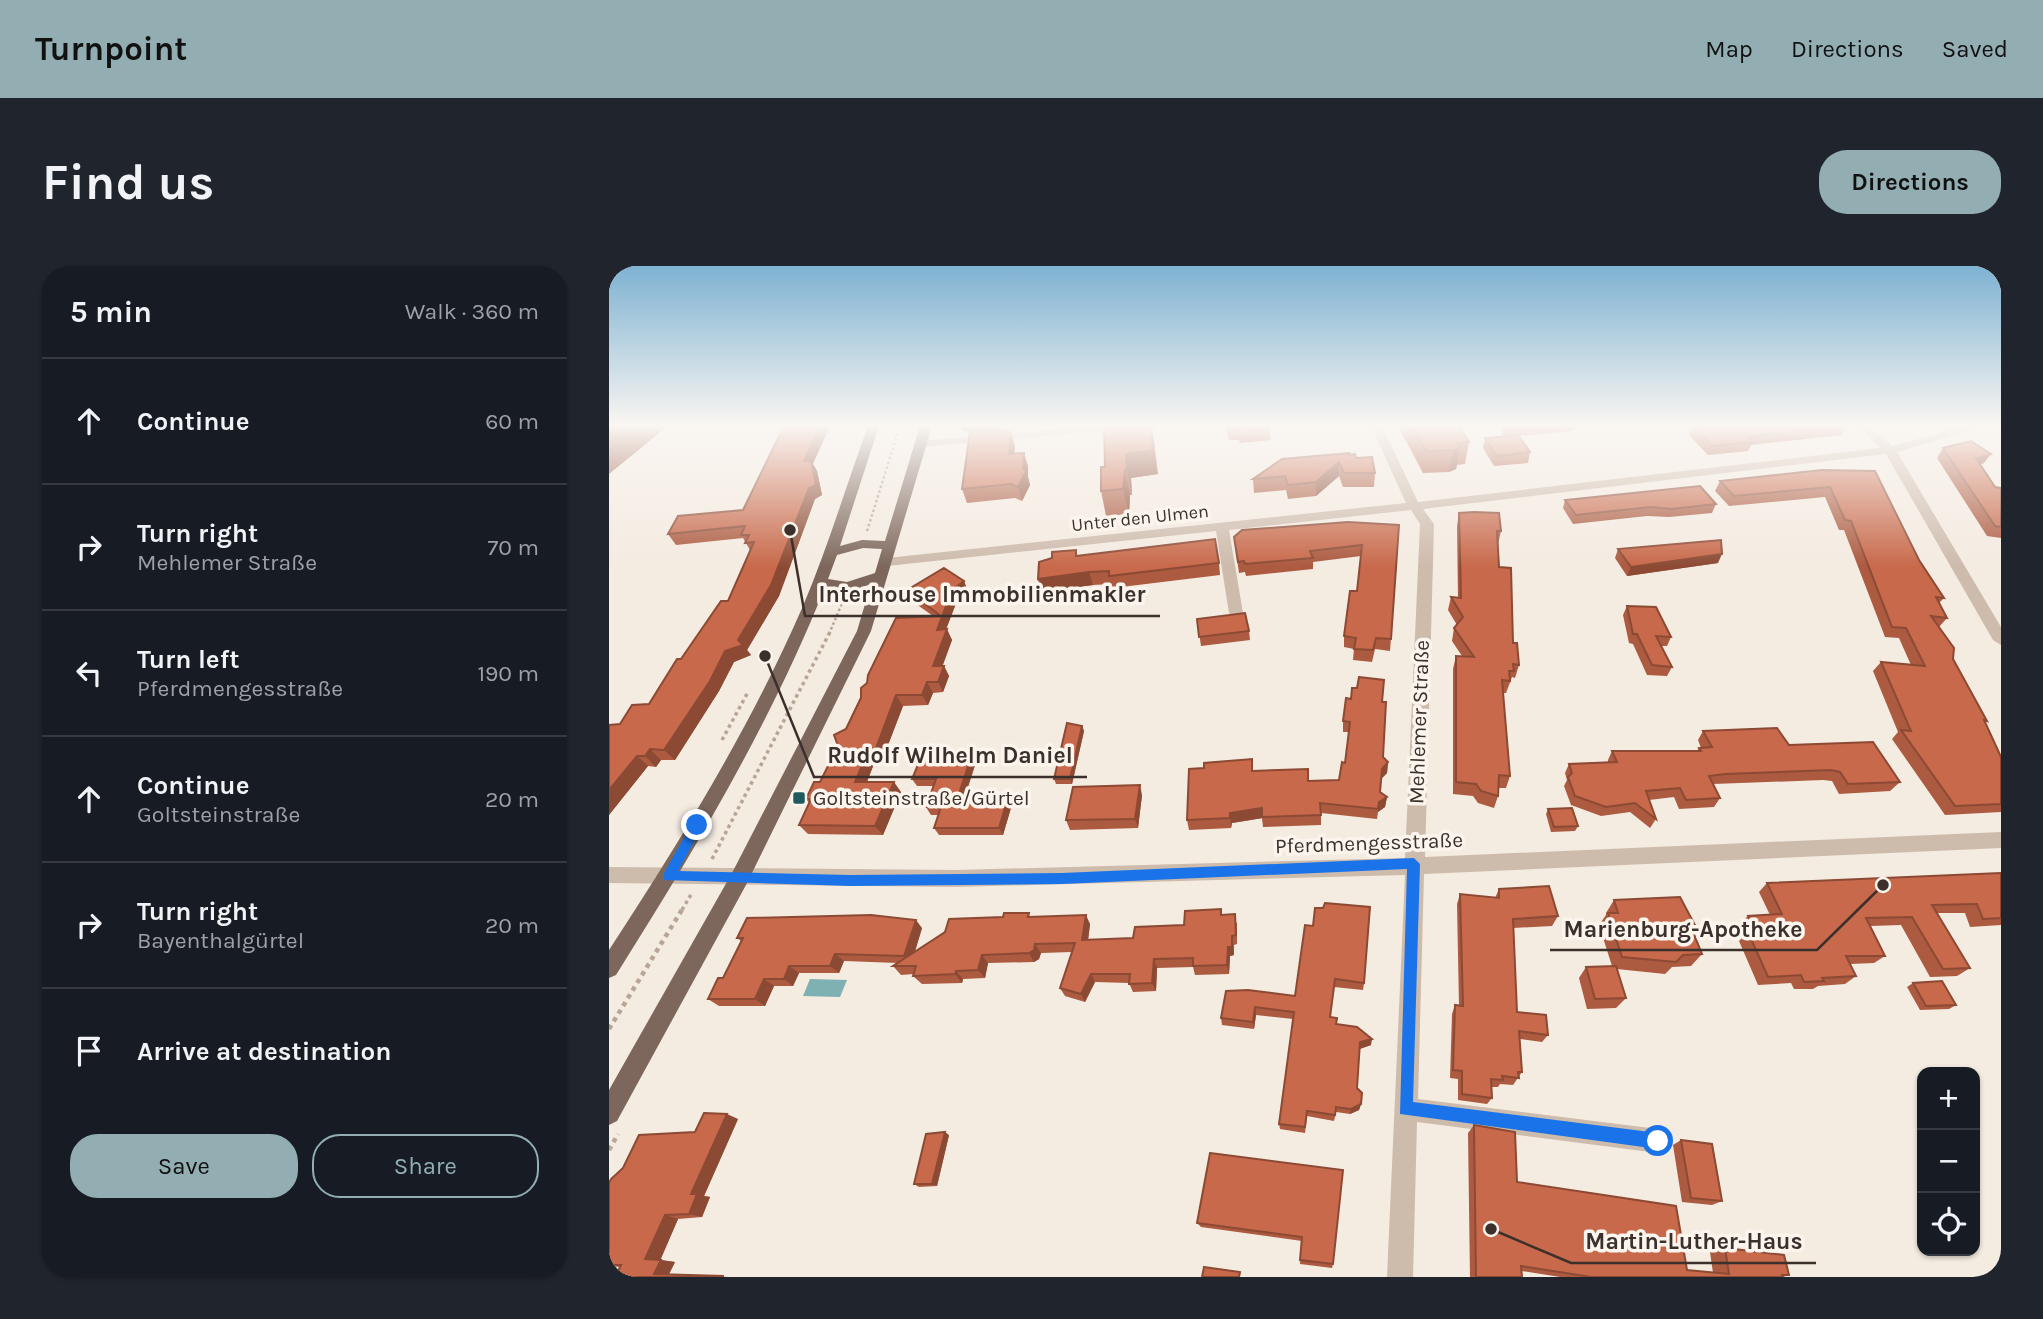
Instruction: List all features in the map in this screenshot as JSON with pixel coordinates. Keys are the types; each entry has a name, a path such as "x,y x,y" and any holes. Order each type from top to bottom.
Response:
{"main road":[{"path":"609,968 668,877 800,630 820,582 857,473"},
{"path":"609,1113 739,878 864,631 913,473"},
{"path":"830,553 862,544 892,545"},
{"path":"820,582 848,587 885,569"}],"street":[{"name":"Mehlemer Straße","path":"1397,473 1406,494 1417,506 1427,524 1399,1277"},
{"name":"Unter den Ulmen","path":"885,569 1694,473"},
{"path":"1904,473 2001,640"},
{"path":"1222,527 1236,613"},
{"name":"Pferdmengesstraße","path":"609,875 739,878 1062,878 2001,840"},
{"path":"1405,1109 1658,1141"}],"path":[{"path":"720,745 748,691"}],"water":[{"path":"810,979 847,980 840,997 803,996"}],"building":[{"path":"761,473 814,473 816,485 809,488 771,585 738,640 743,645 725,651 710,681 664,750 650,749 645,756 637,756 609,790 609,725 620,724 632,705 649,704 677,659 681,659 721,601 728,601 754,542 745,543 749,535 741,535 745,526 668,534 678,516 743,510"},
{"path":"964,473 1025,473 1018,487 1011,484 962,489"},
{"path":"1101,473 1125,473 1123,489 1101,491"},
{"path":"1261,473 1326,473 1316,482 1288,485 1285,476 1253,479"},
{"path":"1793,473 1876,473 1919,560 1944,598 1936,597 1947,618 1931,616 1954,648 1953,659 1987,721 1984,720 2001,757 2001,804 1955,806 1901,730 1911,731 1881,662 1925,666 1906,628 1892,627 1851,521 1845,520 1830,487 1734,496 1720,481"},
{"path":"1960,473 1986,473 1995,487 2001,488 2001,527 1995,526"},
{"path":"1700,486 1716,504 1672,509 1651,507 1576,515 1565,500"},
{"path":"1459,513 1499,513 1499,567 1511,568 1513,643 1517,643 1519,665 1513,664 1514,671 1509,671 1510,681 1502,680 1510,776 1499,775 1498,796 1481,791 1476,784 1456,782 1456,656 1474,657 1454,628 1463,617 1451,597 1461,598"},
{"path":"1348,522 1399,525 1391,639 1376,638 1373,650 1354,649 1356,638 1344,636 1350,591 1357,591 1362,545 1310,551 1313,558 1245,564 1244,561 1238,562 1234,537 1242,530"},
{"path":"1215,539 1219,563 1109,576 1109,571 1038,579 1039,562 1052,558 1052,552 1076,550 1076,556"},
{"path":"1721,540 1722,554 1631,567 1618,549"},
{"path":"944,568 964,581 948,593 950,595 937,630 947,629 933,666 944,666 938,682 927,682 922,695 896,695 876,748 868,751 855,782 894,782 875,826 799,825 811,799 806,799 814,782 820,782 838,746 834,735 846,729 861,698 861,688 867,683 868,675 896,618 941,616 907,590"},
{"path":"1627,606 1656,607 1671,637 1656,636 1672,667 1652,665 1637,634 1633,634"},
{"path":"1245,613 1249,631 1199,637 1197,619"},
{"path":"1359,677 1384,680 1382,702 1386,702 1383,757 1388,762 1382,769 1380,792 1387,797 1379,802 1378,809 1320,803 1321,815 1262,817 1262,808 1230,813 1230,818 1187,820 1189,769 1204,768 1204,763 1252,759 1252,771 1308,769 1308,781 1339,780 1342,762 1345,763 1350,722 1343,721 1346,698 1351,699 1352,688 1357,688"},
{"path":"1067,723 1082,726 1070,779 1054,779"},
{"path":"1777,728 1789,745 1873,742 1900,782 1848,784 1840,772 1831,770 1709,776 1720,798 1686,800 1680,788 1646,791 1656,819 1635,803 1606,807 1575,796 1568,777 1572,773 1569,764 1617,762 1612,751 1701,751 1699,748 1712,747 1703,731"},
{"path":"972,754 959,794 1009,794 999,828 934,828 941,807 926,807 936,779 912,779 922,755"},
{"path":"1140,785 1135,819 1066,820 1073,787"},
{"path":"1572,808 1578,826 1554,827 1548,809"},
{"path":"2001,873 2001,918 1983,919 1977,904 1932,905 1970,968 1943,969 1912,917 1866,918 1885,956 1846,956 1856,976 1804,982 1801,975 1768,977 1748,932 1755,932 1748,916 1782,914 1767,883"},
{"path":"1549,886 1558,916 1513,919 1517,1012 1546,1015 1548,1035 1519,1031 1522,1072 1518,1072 1519,1078 1502,1076 1503,1080 1491,1079 1492,1098 1462,1094 1462,1071 1453,1070 1455,1005 1463,1006 1460,894 1499,898 1499,889"},
{"path":"1680,897 1697,929 1693,932 1702,954 1683,955 1676,962 1622,957 1608,913 1618,913 1614,900"},
{"path":"1325,903 1370,907 1364,983 1335,979 1330,1017 1337,1018 1336,1024 1357,1027 1372,1039 1360,1042 1357,1088 1362,1093 1361,1104 1351,1109 1336,1107 1335,1115 1307,1111 1305,1127 1279,1124 1294,1012 1255,1007 1253,1022 1221,1018 1226,991 1248,990 1295,996 1305,925 1313,926 1315,908 1323,908"},
{"path":"1221,909 1221,915 1235,914 1236,935 1232,936 1232,947 1228,947 1227,965 1193,966 1193,958 1154,959 1152,983 1129,984 1130,974 1091,974 1081,994 1060,988 1075,943 1035,944 1034,950 1029,953 982,955 978,970 956,971 955,974 913,976 916,966 893,966 945,932 949,919 1003,917 1004,913 1029,913 1028,917 1086,915 1082,940 1133,938 1135,927 1184,925 1185,911"},
{"path":"871,915 916,920 904,956 835,954 830,966 789,966 784,979 764,979 755,999 708,999 718,978 723,978 743,938 737,938 747,918"},
{"path":"1616,966 1626,998 1595,999 1586,967"},
{"path":"1942,981 1956,1005 1926,1006 1913,983"},
{"path":"704,1113 727,1114 691,1194 697,1194 689,1214 665,1215 645,1259 661,1260 654,1274 723,1277 615,1277 621,1265 609,1265 611,1179 623,1168 639,1135 695,1132"},
{"path":"1474,1125 1515,1132 1517,1182 1676,1206 1687,1270 1729,1274 1725,1248 1784,1255 1789,1275 1591,1277 1521,1266 1522,1277 1476,1277"},
{"path":"945,1132 932,1184 914,1184 926,1134"},
{"path":"1681,1140 1712,1144 1722,1201 1691,1198"},
{"path":"1210,1153 1343,1170 1333,1264 1300,1260 1302,1237 1197,1223"},
{"path":"1204,1267 1240,1272 1239,1277 1202,1277"}],"place":[{"name":"Interhouse Immobilienmakler","path":"790,530"},
{"name":"Rudolf Wilhelm Daniel","path":"765,656"},
{"name":"Goltsteinstraße/Gürtel","path":"799,798"},
{"name":"Marienburg-Apotheke","path":"1883,885"},
{"name":"Martin-Luther-Haus","path":"1491,1229"}],"route":[{"path":"697,825 668,877 850,881 1062,878 1414,864 1405,1109 1658,1141"}]}
